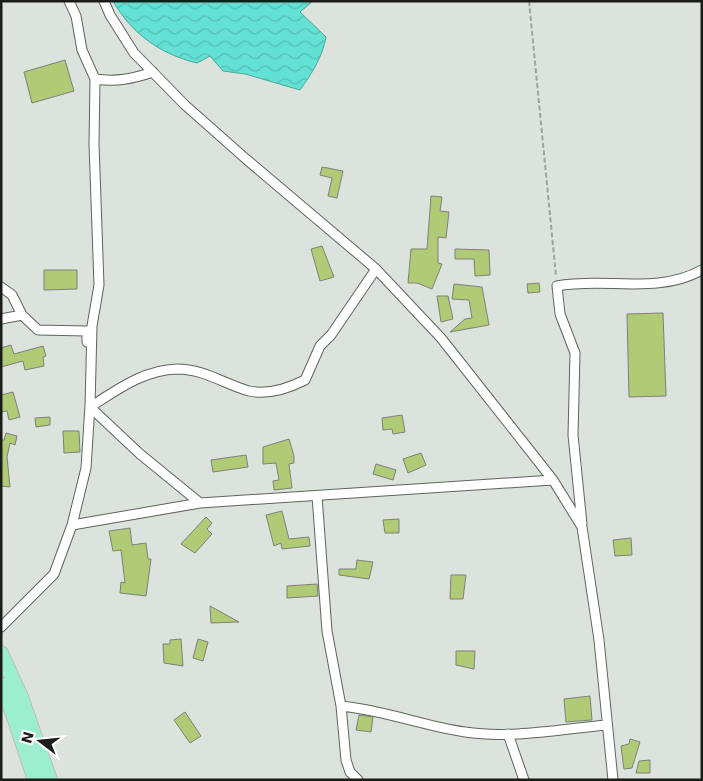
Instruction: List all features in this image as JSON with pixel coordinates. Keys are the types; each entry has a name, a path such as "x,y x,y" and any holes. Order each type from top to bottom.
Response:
{"main road":[{"path":"1,653 21,697 50,780"},
{"path":"1,685 13,714 35,780"}],"street":[{"path":"1,627 54,574 72,525 86,468 92,326 99,286 94,144 95,79 82,50 76,16 70,1"},
{"path":"104,1 110,15 134,53 185,105 376,269 441,338 553,480 582,527"},
{"path":"95,79 114,82 129,80 153,72"},
{"path":"90,407 136,379 155,372 175,369 195,370 249,391 265,392 297,384 305,380 320,346 331,335 376,269"},
{"path":"613,780 598,640 582,527 573,435 575,353 560,314 557,286 577,282 654,284 671,281 702,270"},
{"path":"1,287 12,295 22,315 38,330 87,331 90,407 140,454 200,503"},
{"path":"1,320 22,315"},
{"path":"72,525 200,503 553,480"},
{"path":"317,496 327,631 341,706 346,760 350,772 358,780"},
{"path":"341,706 369,708 464,732 508,734 607,725"},
{"path":"508,734 524,780"}],"path":[{"path":"529,1 557,286"}],"water":[{"path":"113,1 313,1 300,12 326,37 316,65 300,90 245,74 223,71 210,56 197,63 171,54 138,33"}],"building":[{"path":"65,60 74,91 32,103 24,72"},
{"path":"322,167 343,171 337,198 328,196 332,178 320,175"},
{"path":"431,196 442,197 440,211 449,212 446,238 438,237 438,263 442,264 432,289 417,283 408,283 411,249 427,249"},
{"path":"322,246 334,277 320,281 311,249"},
{"path":"455,249 489,250 490,275 475,276 474,259 455,259"},
{"path":"44,270 77,270 77,289 44,290"},
{"path":"539,283 540,292 528,293 527,284"},
{"path":"454,284 482,287 489,325 450,332 465,319 472,318 469,300 452,299"},
{"path":"437,296 448,296 453,319 441,322"},
{"path":"663,313 666,396 629,397 627,314"},
{"path":"11,345 14,354 43,346 46,356 43,357 44,366 25,370 23,361 1,367 1,348"},
{"path":"13,392 20,417 9,420 7,411 1,412 1,395"},
{"path":"402,415 405,432 393,434 392,429 383,430 382,418"},
{"path":"50,417 50,425 36,427 35,418"},
{"path":"63,431 79,431 80,452 64,453"},
{"path":"6,433 17,436 15,445 10,443 7,457 10,487 1,486 1,440 4,440"},
{"path":"289,439 294,456 294,463 289,464 292,488 274,490 273,481 279,480 276,463 263,464 263,447"},
{"path":"421,453 426,465 408,473 403,459"},
{"path":"246,455 248,467 213,472 211,460"},
{"path":"376,464 396,470 393,480 373,474"},
{"path":"282,511 289,539 309,537 310,546 282,549 281,543 274,546 266,515"},
{"path":"206,517 212,523 207,529 212,534 195,553 181,544"},
{"path":"399,519 399,533 385,533 383,520"},
{"path":"130,528 132,545 146,543 148,559 151,559 146,596 120,593 121,582 125,583 121,550 113,551 109,531"},
{"path":"631,538 632,555 615,556 613,540"},
{"path":"357,560 373,562 369,579 339,575 339,569 356,569"},
{"path":"451,575 466,575 463,599 450,599"},
{"path":"317,584 318,596 287,598 287,586"},
{"path":"210,606 239,622 211,623"},
{"path":"181,639 183,666 164,663 163,644 170,644 170,640"},
{"path":"198,639 208,642 203,661 193,658"},
{"path":"456,651 475,651 474,669 456,665"},
{"path":"590,696 592,720 566,722 564,699"},
{"path":"185,712 201,736 190,743 174,720"},
{"path":"359,715 373,717 371,732 356,730"},
{"path":"630,739 640,742 632,768 624,769 621,746 629,744"},
{"path":"650,760 650,773 636,773 639,761"}]}
